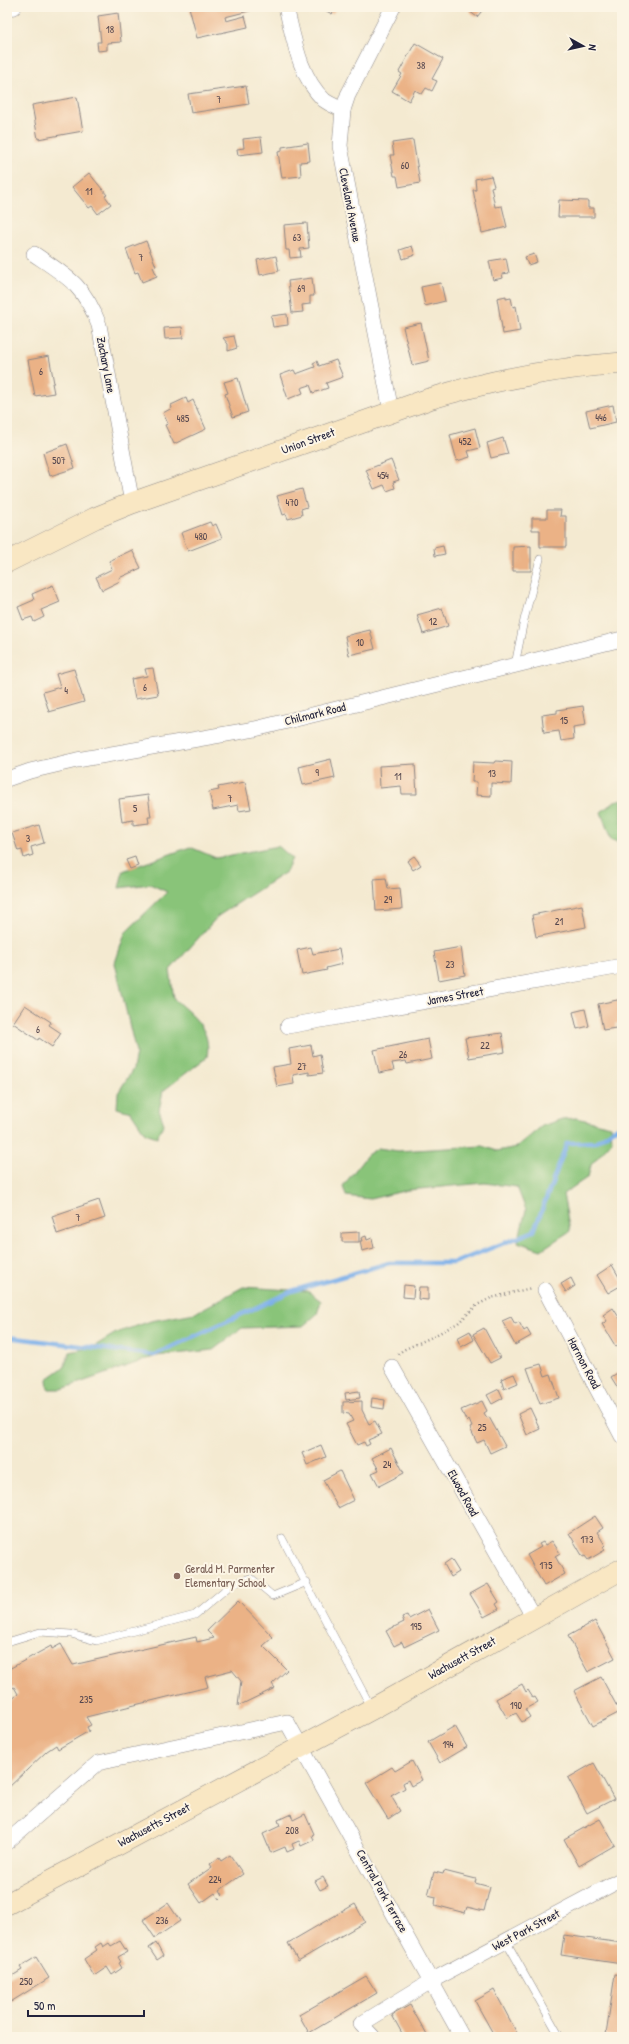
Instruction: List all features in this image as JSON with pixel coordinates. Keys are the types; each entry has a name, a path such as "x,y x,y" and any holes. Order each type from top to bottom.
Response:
{"street":[{"path":"7,8 14,7"},
{"path":"286,7 296,51 312,86 325,100 343,110"},
{"name":"Cleveland Avenue","path":"391,411 342,162 340,129 343,110 353,82 393,7"},
{"name":"Zachary Lane","path":"34,254 72,280 84,293 99,324 132,503"},
{"name":"Union Street","path":"7,562 95,518 132,503 391,411 466,387 522,374 622,363"},
{"name":"Chilmark Road","path":"7,779 30,771 77,760 255,729 622,639"},
{"name":"James Street","path":"288,1026 622,966"},
{"name":"Harmon Road","path":"545,1290 622,1436"},
{"name":"Elwood Road","path":"392,1367 534,1618"},
{"name":"Wachusett Street","path":"302,1746 622,1569"},
{"name":"Central Park Terrace","path":"7,1842 98,1763 287,1722 302,1746 462,2037"},
{"name":"Wachusetts Street","path":"7,1904 302,1746"},
{"name":"West Park Street","path":"373,2037 361,2024 431,1981 622,1879"}],"lane":[{"path":"515,665 524,620 540,559"},
{"path":"282,1538 307,1582 372,1708"},
{"path":"7,1642 40,1632 71,1634 96,1641 195,1615 232,1584 251,1578 273,1596 307,1582"},
{"path":"506,1940 560,2037"}],"path":[{"path":"392,1367 397,1355 403,1350 458,1323 477,1305 492,1298 532,1288 545,1290"}],"green space":[{"path":"622,799 622,842 611,840 601,812 615,801"},
{"path":"278,846 292,858 286,872 218,916 170,970 174,999 194,1017 204,1031 208,1047 207,1057 163,1091 159,1110 164,1124 157,1137 145,1133 131,1112 117,1108 118,1093 133,1069 136,1053 115,963 125,933 167,892 150,884 119,888 123,871 190,847 216,858"},
{"path":"576,1118 611,1126 612,1141 591,1165 588,1177 563,1194 570,1231 541,1250 518,1242 526,1210 517,1187 485,1183 408,1190 370,1199 346,1196 343,1186 367,1155 378,1148 398,1151 482,1146 497,1151 517,1147 542,1126 562,1119"},
{"path":"243,1287 308,1291 321,1301 317,1314 303,1326 242,1328 213,1350 156,1356 62,1389 48,1389 47,1379 64,1367 70,1352 93,1347 116,1333 151,1321 195,1313"}],"building":[{"path":"189,7 257,7 257,9 225,17 226,21 245,16 248,27 197,38"},
{"path":"319,7 337,7 332,14"},
{"path":"472,7 485,7 477,17 469,11"},
{"path":"118,13 121,42 107,43 107,50 98,51 97,42 101,42 98,16"},
{"path":"415,43 443,59 432,79 437,81 432,91 426,88 422,94 415,90 409,101 392,91 402,74 399,72"},
{"path":"246,86 249,104 191,113 188,94"},
{"path":"77,97 83,131 38,139 32,105"},
{"path":"261,137 263,152 238,155 237,149 244,148 243,139"},
{"path":"413,140 420,183 399,187 397,176 394,176 390,155 394,155 392,143"},
{"path":"308,143 310,161 300,162 301,176 282,178 278,152 282,151 282,147"},
{"path":"89,173 107,195 105,196 111,204 98,214 92,206 89,208 72,187"},
{"path":"491,176 494,186 491,187 495,207 502,206 507,227 482,233 473,190 476,190 475,179"},
{"path":"559,200 588,201 588,208 594,208 594,217 558,217"},
{"path":"307,223 309,248 300,249 301,257 290,258 289,250 286,250 284,225"},
{"path":"146,241 156,266 153,267 157,276 142,282 138,272 135,273 126,249"},
{"path":"412,246 415,255 403,259 400,250"},
{"path":"534,254 537,262 528,265 525,257"},
{"path":"276,256 279,271 260,275 257,260"},
{"path":"506,258 509,273 502,274 503,278 493,280 489,261"},
{"path":"312,278 314,296 310,296 310,304 302,305 303,312 292,313 288,281"},
{"path":"441,283 445,301 425,306 421,287"},
{"path":"506,296 506,299 511,298 513,307 516,306 520,331 503,334 497,298"},
{"path":"287,314 288,325 273,327 271,316"},
{"path":"421,323 429,361 412,365 403,327"},
{"path":"182,327 183,338 165,339 164,328"},
{"path":"234,336 237,348 228,351 228,344 223,338"},
{"path":"49,356 54,383 52,383 54,393 35,396 28,360"},
{"path":"336,360 343,377 326,383 328,388 313,393 310,385 301,388 303,393 288,399 280,375 294,370 296,374 315,367 313,363 317,361 319,366"},
{"path":"238,378 248,412 233,417 225,394 228,393 224,382"},
{"path":"186,398 188,403 193,400 206,429 174,444 165,425 168,424 163,413 172,408 171,405"},
{"path":"613,405 616,422 590,428 586,411"},
{"path":"475,428 480,448 468,451 470,457 457,461 450,435"},
{"path":"503,438 508,454 491,458 487,443"},
{"path":"67,444 75,468 50,476 43,453"},
{"path":"391,460 399,480 393,482 395,488 387,491 384,485 374,489 366,470"},
{"path":"302,489 307,507 301,509 302,515 288,519 286,514 283,515 277,496"},
{"path":"547,510 561,510 560,516 566,516 566,547 540,547 540,530 532,530 532,518 547,518"},
{"path":"210,522 212,526 216,524 222,538 188,551 181,533"},
{"path":"443,546 445,554 435,556 434,548"},
{"path":"531,546 531,571 513,571 513,547"},
{"path":"132,550 141,568 119,578 120,581 102,590 96,577 112,569 109,561"},
{"path":"53,585 60,602 41,610 44,617 34,622 32,617 23,620 18,607 34,600 32,594"},
{"path":"442,608 448,626 423,634 417,615"},
{"path":"370,630 375,649 349,655 345,636"},
{"path":"153,668 158,695 135,699 131,679 147,676 145,669"},
{"path":"74,669 84,702 49,712 43,692 60,687 56,674"},
{"path":"583,706 586,725 573,727 574,739 561,741 559,731 544,733 542,715 557,713 557,710"},
{"path":"331,759 335,778 303,785 299,767"},
{"path":"495,761 512,762 511,784 491,783 491,796 476,795 477,782 472,782 473,762 494,763"},
{"path":"415,764 417,794 402,794 401,786 380,788 379,766"},
{"path":"245,782 251,809 239,811 238,805 213,810 209,792 219,790 218,787"},
{"path":"148,795 151,817 148,817 149,823 133,825 133,820 122,822 119,799"},
{"path":"39,825 44,843 31,847 33,855 24,858 22,850 18,851 12,833"},
{"path":"414,856 421,865 413,870 407,861"},
{"path":"135,857 138,866 130,869 126,860"},
{"path":"386,878 388,889 400,888 402,909 376,911 374,879"},
{"path":"582,905 586,927 536,937 532,915"},
{"path":"311,947 313,954 339,949 342,964 326,968 327,970 302,975 297,950"},
{"path":"461,947 465,975 439,980 434,952"},
{"path":"622,999 622,1022 615,1024 616,1028 603,1030 598,1004"},
{"path":"25,1005 51,1022 49,1025 61,1033 52,1047 39,1038 38,1040 13,1023"},
{"path":"585,1009 589,1026 577,1029 573,1012"},
{"path":"502,1033 505,1052 469,1058 465,1038"},
{"path":"428,1039 432,1059 407,1064 406,1061 392,1063 394,1070 379,1073 374,1050"},
{"path":"311,1045 313,1056 320,1054 323,1073 309,1075 309,1072 293,1075 294,1084 277,1087 273,1067 291,1064 289,1049"},
{"path":"99,1200 105,1218 57,1234 52,1216"},
{"path":"359,1232 359,1242 342,1242 342,1233"},
{"path":"366,1236 367,1240 372,1238 374,1248 362,1251 360,1241 362,1241 361,1238"},
{"path":"612,1265 622,1282 622,1285 608,1293 597,1275"},
{"path":"571,1278 575,1286 566,1292 561,1284"},
{"path":"404,1285 414,1286 413,1298 403,1297"},
{"path":"419,1287 428,1287 428,1300 418,1299"},
{"path":"613,1308 622,1322 622,1343 616,1347 602,1324 607,1321 603,1315"},
{"path":"511,1317 515,1324 519,1322 524,1331 527,1329 531,1336 515,1345 502,1321"},
{"path":"484,1328 500,1358 490,1363 473,1334"},
{"path":"470,1331 474,1340 461,1347 457,1338"},
{"path":"541,1364 545,1376 551,1374 559,1398 540,1404 527,1368"},
{"path":"622,1370 622,1393 621,1393 611,1377"},
{"path":"514,1374 518,1383 504,1389 501,1379"},
{"path":"499,1389 503,1398 492,1404 487,1395"},
{"path":"359,1391 360,1398 346,1400 345,1393"},
{"path":"372,1398 385,1400 384,1409 371,1407"},
{"path":"362,1401 362,1410 369,1424 375,1421 382,1434 368,1440 370,1444 366,1446 364,1442 357,1445 346,1424 353,1421 349,1414 343,1413 343,1402"},
{"path":"482,1401 487,1411 484,1413 487,1418 489,1417 505,1446 490,1453 484,1440 477,1443 470,1428 472,1427 469,1420 467,1422 461,1410"},
{"path":"530,1408 540,1429 527,1435 518,1414"},
{"path":"321,1445 326,1457 307,1465 302,1453"},
{"path":"391,1448 404,1473 379,1486 372,1473 379,1470 372,1458"},
{"path":"340,1471 354,1500 338,1508 323,1480"},
{"path":"595,1516 603,1528 597,1532 605,1545 603,1547 605,1550 588,1560 585,1556 583,1557 569,1533"},
{"path":"552,1541 560,1553 555,1556 565,1574 544,1586 527,1555 541,1547 539,1544 543,1542 545,1545"},
{"path":"451,1559 459,1572 451,1577 444,1564"},
{"path":"488,1584 499,1602 496,1604 499,1609 484,1617 470,1594"},
{"path":"238,1601 273,1637 263,1646 287,1670 272,1684 275,1688 238,1706 241,1681 232,1670 205,1677 208,1687 86,1717 91,1725 87,1727 89,1731 58,1749 56,1745 47,1751 7,1789 7,1704 18,1694 14,1687 9,1690 7,1686 7,1670 51,1646 52,1649 61,1644 73,1665 196,1637 197,1642 214,1638 207,1631"},
{"path":"428,1609 439,1630 404,1647 402,1642 394,1646 386,1631 404,1622 402,1617 407,1615 409,1619"},
{"path":"595,1621 615,1658 588,1672 568,1636"},
{"path":"601,1677 620,1712 593,1726 574,1691"},
{"path":"522,1684 526,1692 528,1690 533,1698 535,1697 538,1702 525,1709 530,1717 522,1722 516,1713 507,1718 496,1699"},
{"path":"455,1726 467,1747 440,1763 428,1742"},
{"path":"412,1761 422,1780 411,1786 408,1780 403,1783 405,1788 391,1796 400,1811 388,1819 366,1783 392,1767 395,1771"},
{"path":"594,1763 614,1799 587,1813 568,1778"},
{"path":"291,1814 293,1820 305,1814 314,1834 312,1835 314,1840 301,1846 299,1841 292,1844 294,1849 287,1852 285,1847 271,1853 263,1834 280,1826 278,1820"},
{"path":"600,1819 615,1845 579,1866 564,1839"},
{"path":"230,1855 243,1874 220,1890 223,1895 219,1899 215,1893 201,1903 188,1884 212,1867 210,1864 219,1858 221,1861"},
{"path":"444,1871 476,1879 475,1883 490,1887 484,1911 467,1907 465,1913 435,1905 436,1897 428,1895 434,1872 443,1874"},
{"path":"323,1877 328,1886 320,1890 315,1881"},
{"path":"168,1903 180,1921 155,1938 143,1920"},
{"path":"355,1904 365,1922 298,1961 288,1943"},
{"path":"564,1935 622,1943 622,1964 561,1955"},
{"path":"120,1941 127,1952 118,1957 122,1968 112,1975 107,1967 94,1976 84,1959 97,1950 95,1947 101,1943 103,1947 109,1943 111,1946"},
{"path":"156,1943 163,1956 157,1960 149,1948"},
{"path":"36,1957 49,1978 9,2003 7,2000 7,1979 22,1970 20,1967"},
{"path":"615,1974 622,1975 622,2037 606,2035"},
{"path":"366,1976 377,1993 309,2033 299,2015"},
{"path":"494,1990 519,2037 495,2037 475,2001"},
{"path":"410,2005 428,2037 404,2037 392,2015"}],"waterway":[{"path":"7,1337 154,1355 292,1291 389,1263 454,1263 534,1231 567,1143 595,1142 622,1124"}],"place":[{"name":"Gerald M. Parmenter Elementary School","path":"177,1576"}]}
